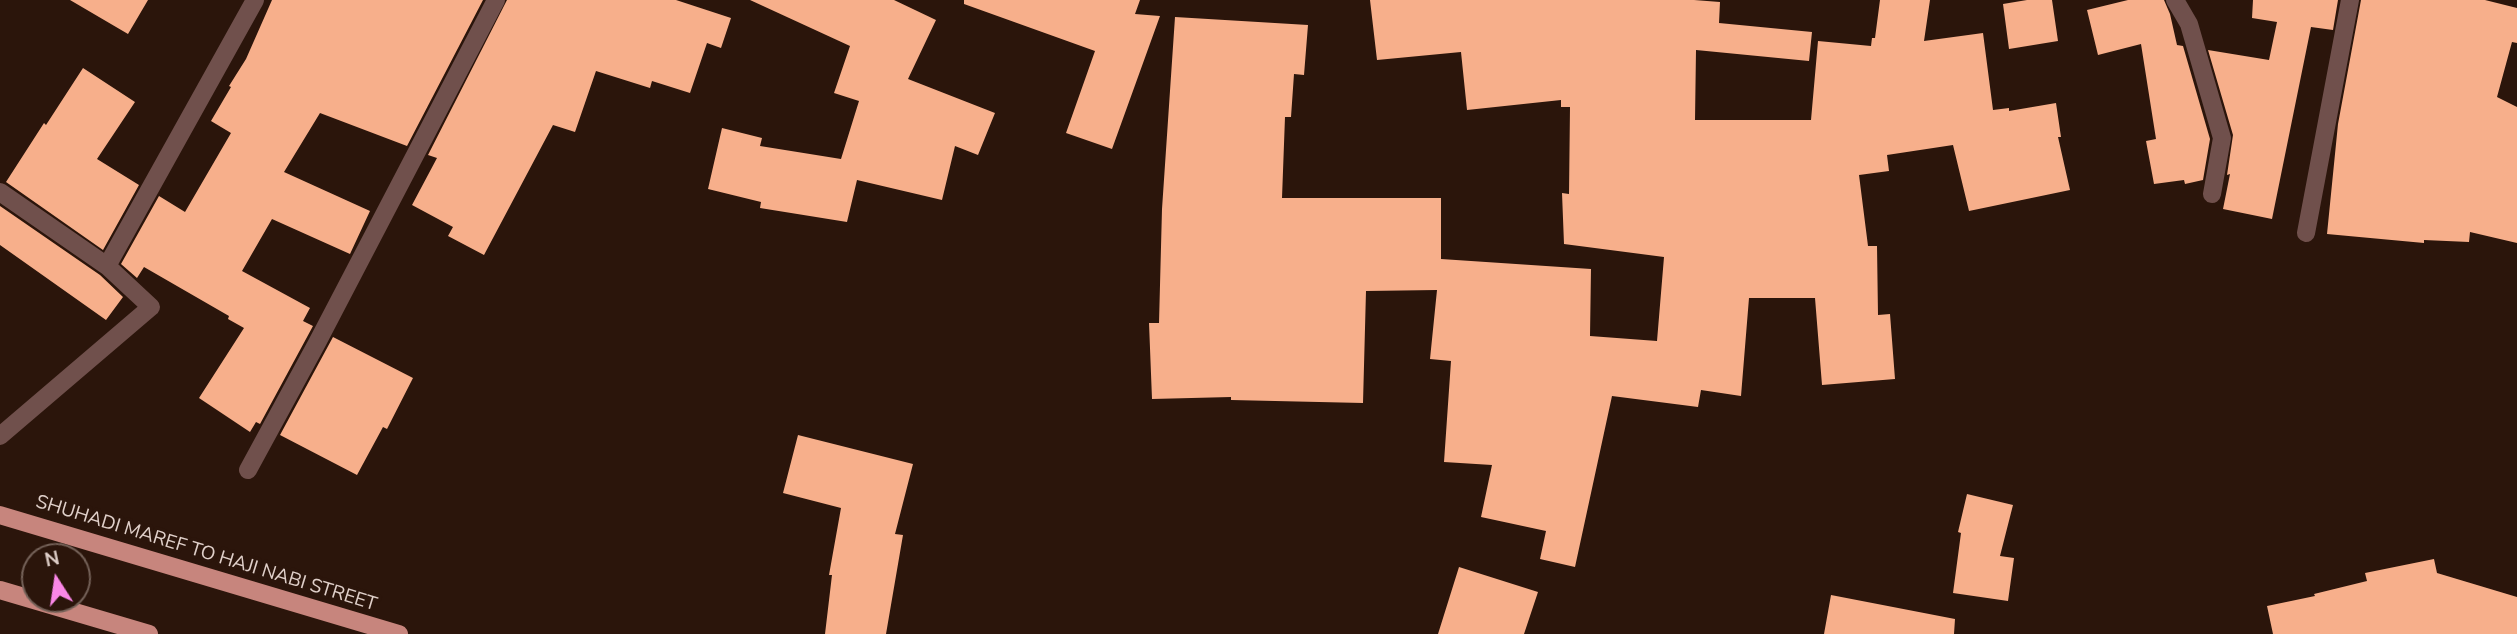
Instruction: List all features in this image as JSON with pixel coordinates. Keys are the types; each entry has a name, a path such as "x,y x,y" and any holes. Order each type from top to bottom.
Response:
{"main road":[{"name":"SHUHADI MAREF TO HAJI NABI STREET","path":"0,515 400,634"},
{"path":"0,590 149,634"}],"street":[{"path":"107,266 255,0"},
{"path":"248,470 496,0"},
{"path":"2175,0 2189,24 2222,138 2212,194"},
{"path":"2306,233 2350,0"},
{"path":"0,192 107,266 151,307 0,436"}],"building":[{"path":"70,0 148,0 128,34"},
{"path":"272,0 483,0 407,146 320,113 284,172 370,211 350,254 272,219 242,271 310,308 303,321 313,326 260,424 256,422 250,432 199,398 244,328 228,319 229,316 144,267 137,278 121,264 159,196 185,212 231,133 211,121 246,59"},
{"path":"507,0 676,0 731,18 721,48 707,43 690,93 652,81 650,88 596,71 575,132 553,125 484,255 448,236 453,227 412,205 437,158 428,155"},
{"path":"750,0 894,0 936,20 908,79 995,113 978,155 955,146 942,200 857,180 847,222 760,208 761,202 708,189 722,128 762,138 760,146 841,159 859,101 834,93 850,46"},
{"path":"964,0 1140,0 1135,14 1160,16 1112,149 1066,133 1095,51 964,4"},
{"path":"1370,0 1720,2 1719,23 1812,32 1809,61 1696,50 1695,120 1811,120 1818,41 1871,46 1872,38 1875,38 1880,0 1930,0 1924,41 1983,33 1993,110 2009,108 2009,111 2056,103 2061,137 2058,137 2070,190 1969,211 1953,145 1887,155 1889,171 1859,175 1868,246 1877,246 1878,315 1890,314 1895,379 1822,385 1815,298 1749,298 1741,396 1701,390 1698,407 1612,396 1575,567 1540,559 1546,531 1481,517 1492,465 1444,462 1451,361 1430,359 1437,290 1366,291 1363,403 1231,400 1231,397 1152,399 1149,323 1159,323 1162,209 1175,17 1308,25 1304,75 1294,74 1291,117 1285,117 1282,198 1441,198 1441,259 1591,269 1590,336 1657,341 1664,257 1564,244 1562,193 1569,194 1570,107 1561,107 1561,100 1467,110 1461,52 1377,60"},
{"path":"2052,0 2058,41 2009,49 2003,4"},
{"path":"2128,0 2164,0 2170,14 2177,45 2183,46 2210,139 2203,180 2185,184 2184,180 2154,184 2146,141 2156,139 2141,44 2098,55 2087,10"},
{"path":"2253,0 2338,0 2333,30 2311,27 2272,219 2223,209 2230,174 2227,175 2233,135 2208,50 2269,60 2277,22 2252,18"},
{"path":"2361,0 2485,0 2517,8 2517,43 2512,42 2497,97 2517,107 2517,243 2470,232 2469,242 2424,240 2424,243 2327,234 2338,124"},
{"path":"83,68 135,102 97,159 139,185 103,250 6,182"},
{"path":"0,206 100,275 123,297 106,320 0,245"},
{"path":"333,337 413,378 387,429 383,427 357,475 280,435"},
{"path":"798,435 913,464 895,534 903,535 886,634 825,634 832,575 829,575 841,508 783,493"},
{"path":"1967,494 2013,505 2000,556 2014,558 2008,601 1953,593 1961,533 1958,532"},
{"path":"2434,559 2437,573 2517,597 2517,634 2273,634 2267,606 2367,581 2365,573"},
{"path":"1459,567 1538,592 1524,634 1438,634"},
{"path":"1831,595 1955,619 1954,634 1824,634"}]}
